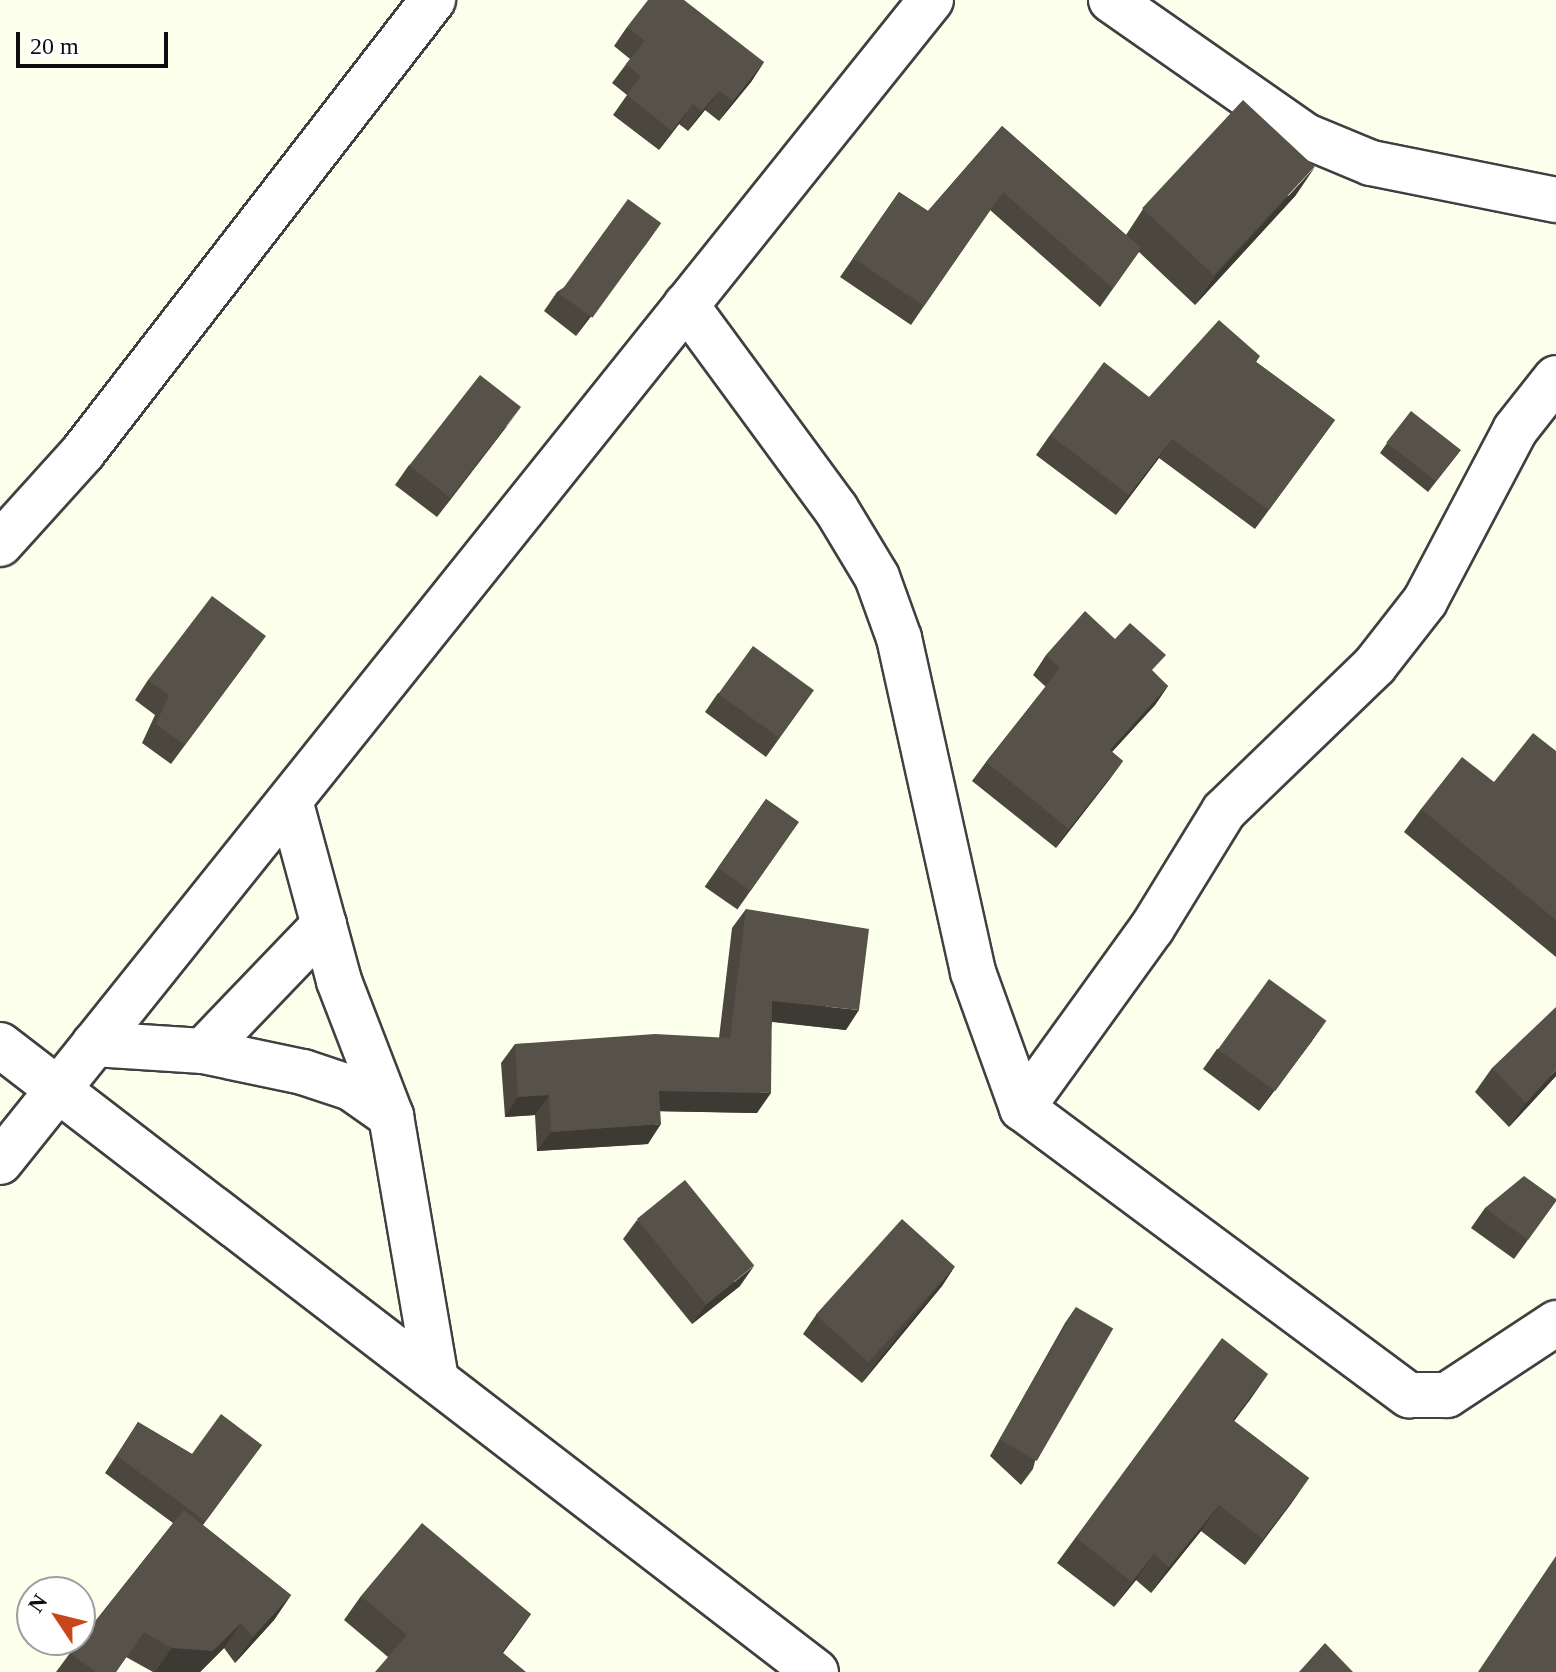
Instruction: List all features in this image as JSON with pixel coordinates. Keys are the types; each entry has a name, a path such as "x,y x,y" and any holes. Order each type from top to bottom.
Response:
{"street":[{"path":"0,544 83,452 433,0"},
{"path":"0,1162 56,1087 291,804 931,0"},
{"path":"1111,0 1306,136 1371,163 1556,200"},
{"path":"686,305 836,509 877,577 899,638 973,972 1022,1108 1409,1395 1447,1395 1556,1323"},
{"path":"1022,1108 1152,928 1224,811 1375,665 1425,601 1515,430 1556,378"},
{"path":"291,804 324,925 391,1116 435,1373"},
{"path":"203,1051 324,925"},
{"path":"94,1044 203,1051 351,1088 391,1116"},
{"path":"0,1045 435,1373 816,1672"}],"building":[{"path":"648,0 684,0 764,62 733,101 719,91 702,111 693,104 672,131 627,95 641,76 626,64 645,41 627,27"},
{"path":"1243,100 1315,167 1214,275 1142,208"},
{"path":"1002,126 1141,248 1113,288 1003,192 924,306 853,258 899,192 928,211"},
{"path":"628,199 661,223 592,318 559,294"},
{"path":"1219,320 1260,356 1255,361 1335,420 1269,510 1172,439 1129,495 1050,435 1104,362 1149,397"},
{"path":"480,375 521,407 450,498 409,466"},
{"path":"1411,411 1461,450 1436,481 1386,443"},
{"path":"212,596 266,636 185,745 156,724 169,695 148,680"},
{"path":"1085,611 1115,639 1130,623 1166,655 1152,670 1168,686 1110,750 1123,761 1069,829 986,762 1060,668 1046,655"},
{"path":"753,646 814,690 779,738 718,694"},
{"path":"1533,733 1556,751 1556,920 1421,809 1462,757 1494,782"},
{"path":"766,799 799,822 751,891 718,868"},
{"path":"746,909 869,929 859,1010 772,1001 771,1093 659,1091 661,1124 551,1132 549,1095 518,1097 515,1044 655,1034 730,1038"},
{"path":"1269,979 1326,1021 1275,1091 1218,1049"},
{"path":"1556,1007 1556,1070 1526,1103 1492,1068"},
{"path":"1524,1176 1556,1199 1528,1240 1485,1208"},
{"path":"685,1180 754,1265 706,1305 637,1219"},
{"path":"902,1219 955,1267 868,1362 816,1315"},
{"path":"1076,1307 1113,1328 1037,1461 1000,1440"},
{"path":"1222,1338 1268,1374 1233,1420 1309,1478 1263,1539 1219,1505 1169,1567 1154,1554 1132,1582 1076,1537"},
{"path":"221,1414 262,1445 205,1521 117,1456 138,1422 192,1454"},
{"path":"184,1510 291,1595 253,1637 241,1623 213,1651 172,1648 144,1632 116,1672 96,1672 74,1656 96,1656 96,1620"},
{"path":"422,1523 531,1614 502,1652 526,1672 375,1672 407,1635 361,1596"},
{"path":"1556,1556 1556,1672 1478,1672"},
{"path":"1325,1643 1353,1672 1299,1672"}]}
